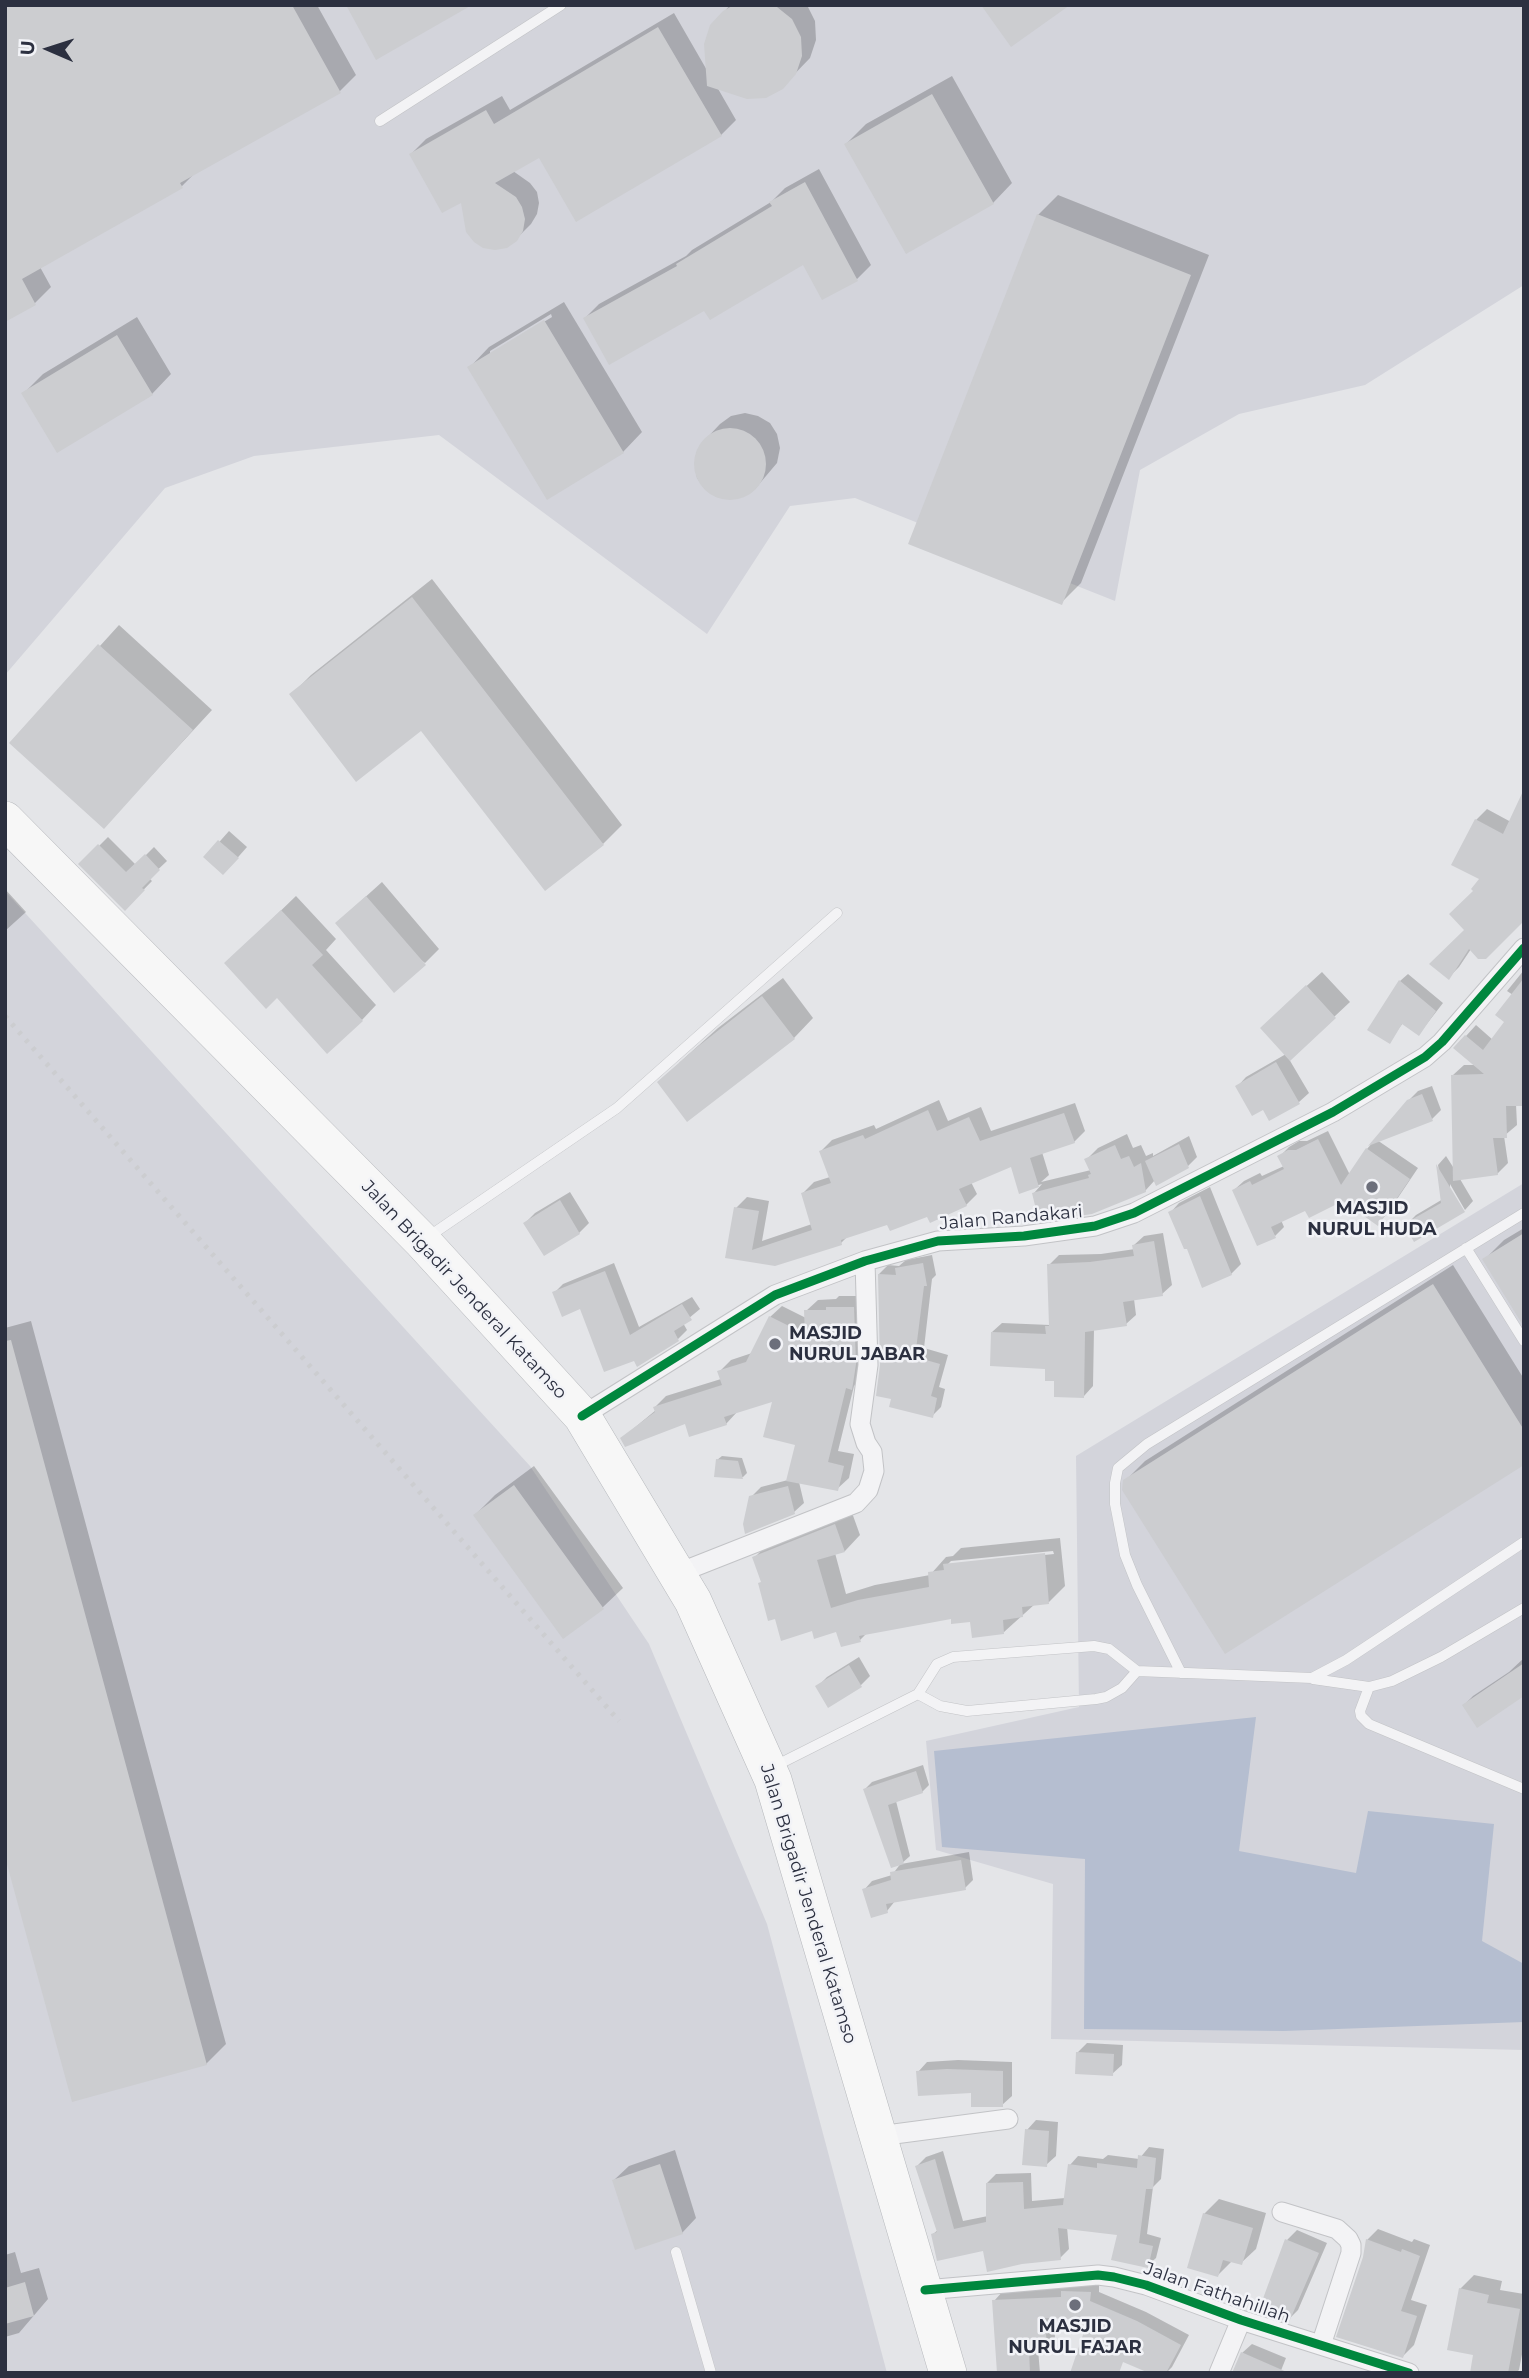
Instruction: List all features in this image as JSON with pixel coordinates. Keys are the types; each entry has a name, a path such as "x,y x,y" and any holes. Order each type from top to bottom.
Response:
{"highway":[{"name":"Jalan Brigadir Jenderal Katamso","path":"5,820 422,1241 582,1416 693,1601 768,1769 948,2373"}],"street":[{"name":"Jalan Randakari","path":"582,1416 775,1295 865,1261 939,1241 1024,1236 1083,1228 1113,1222 1134,1213 1333,1112 1425,1057 1450,1033 1524,948"},
{"path":"677,1574 856,1503 868,1490 874,1471 872,1452 860,1424 868,1365 865,1261"},
{"path":"879,2136 1008,2119"},
{"path":"1282,2213 1337,2229 1351,2245 1351,2253 1321,2345"},
{"name":"Jalan Fathahillah","path":"925,2290 1098,2275 1146,2284 1241,2320 1409,2373"},
{"path":"1219,2373 1241,2320"}],"lane":[{"path":"380,121 561,5"},
{"path":"422,1241 617,1108 837,913"},
{"path":"1181,1673 1125,1555 1115,1504 1118,1468 1147,1444 1524,1213"},
{"path":"1466,1248 1524,1341"},
{"path":"1312,1678 1346,1660 1524,1542"},
{"path":"768,1769 918,1694 937,1664 953,1657 1094,1646 1109,1648 1137,1671 1312,1678 1369,1687 1392,1681 1441,1657 1524,1608"},
{"path":"918,1694 940,1706 967,1711 1106,1698 1122,1688 1137,1671"},
{"path":"1369,1687 1360,1711 1369,1724 1524,1789"},
{"path":"676,2252 711,2373"}],"shaded area":[{"path":"5,5 1524,5 1524,285 1365,385 1239,414 1140,470 1115,601 855,498 790,506 707,634 439,435 254,456 165,488 5,675"},
{"path":"5,891 530,1466 649,1644 767,1924 887,2373 5,2373"},
{"path":"1524,1183 1524,2050 1051,2039 1053,1884 936,1850 926,1741 1079,1707 1076,1456"}],"water":[{"path":"1256,1717 1239,1851 1356,1873 1368,1811 1494,1824 1482,1941 1524,1964 1524,2022 1284,2031 1084,2029 1085,1859 942,1847 934,1751"}],"building":[{"path":"5,5 292,5 341,93 180,183 183,188 22,279 36,305 5,322"},
{"path":"346,5 472,5 376,60"},
{"path":"734,5 777,7 792,19 801,37 802,56 796,74 783,89 766,98 747,99 707,86 704,44 710,25 723,11"},
{"path":"981,5 1070,5 1011,47"},
{"path":"658,27 722,136 576,222 539,158 495,183 516,197 525,219 523,231 517,241 507,248 483,248 474,242 466,232 461,203 442,213 409,154 486,110 494,124"},
{"path":"932,94 994,204 906,254 844,144"},
{"path":"805,182 858,281 822,300 803,265 710,320 704,311 609,365 583,318 677,266 676,264 772,206 769,202"},
{"path":"1037,214 1191,275 1062,605 908,544"},
{"path":"544,320 624,453 547,500 467,367"},
{"path":"117,335 153,395 57,453 21,393"},
{"path":"737,428 756,438 764,450 764,478 756,490 744,498 723,500 704,490 696,478 694,457 704,438 716,430"},
{"path":"412,597 604,845 545,891 421,731 356,782 289,694"},
{"path":"98,644 193,730 104,829 9,743"},
{"path":"1524,789 1524,921 1486,959 1478,959 1469,949 1449,980 1429,964 1464,930 1449,914 1473,891 1471,889 1479,879 1451,865 1475,819 1503,834"},
{"path":"218,840 239,858 223,875 203,857"},
{"path":"98,844 126,872 145,854 160,870 125,911 78,864"},
{"path":"366,896 426,965 394,993 335,923"},
{"path":"281,910 323,955 312,965 363,1021 327,1054 277,998 266,1009 224,963"},
{"path":"1524,978 1522,1106 1506,1106 1507,1138 1493,1138 1498,1175 1453,1181 1451,1075 1484,1074 1453,1048 1465,1035 1483,1050 1504,1022 1495,1015"},
{"path":"1399,980 1436,1011 1419,1036 1402,1024 1390,1044 1367,1030"},
{"path":"1306,985 1336,1018 1290,1061 1260,1028"},
{"path":"762,996 795,1039 687,1122 657,1082"},
{"path":"1276,1062 1300,1104 1269,1121 1263,1110 1252,1116 1235,1086"},
{"path":"1422,1094 1433,1121 1368,1146 1407,1100"},
{"path":"928,1110 937,1131 969,1117 980,1141 1064,1113 1075,1143 1030,1158 1039,1187 1019,1194 1011,1167 959,1189 967,1206 930,1223 927,1217 890,1231 887,1225 841,1240 842,1245 775,1266 725,1258 734,1207 759,1211 752,1250 812,1230 801,1193 831,1183 819,1151 863,1135 865,1139"},
{"path":"1318,1139 1341,1185 1366,1148 1410,1179 1378,1226 1343,1201 1309,1218 1305,1211 1271,1227 1276,1238 1257,1246 1232,1190 1250,1181 1252,1185 1284,1169 1277,1156"},
{"path":"1179,1144 1189,1168 1156,1186 1145,1161"},
{"path":"1115,1145 1121,1159 1129,1156 1134,1167 1141,1163 1146,1192 1092,1214 1039,1222 1032,1193 1089,1178 1088,1175 1091,1174 1084,1159"},
{"path":"1436,1164 1465,1212 1414,1242 1404,1224 1441,1203"},
{"path":"1200,1196 1232,1275 1202,1288 1187,1249 1184,1249 1168,1212"},
{"path":"560,1200 580,1234 544,1256 523,1223"},
{"path":"1524,1233 1524,1327 1482,1259"},
{"path":"1154,1241 1163,1296 1123,1302 1127,1326 1085,1332 1084,1398 1054,1397 1054,1381 1045,1381 1045,1369 990,1366 991,1332 1046,1334 1045,1326 1049,1326 1047,1264 1134,1256 1132,1245"},
{"path":"923,1263 927,1286 924,1286 915,1357 940,1364 931,1396 937,1398 933,1418 889,1407 891,1399 876,1396 880,1365 878,1274 896,1275 895,1268"},
{"path":"605,1271 630,1335 682,1304 692,1320 674,1331 679,1341 637,1367 634,1361 604,1372 580,1309 562,1317 552,1292"},
{"path":"1433,1284 1524,1430 1524,1465 1225,1654 1122,1490 1123,1480"},
{"path":"826,1307 854,1307 856,1364 852,1390 846,1388 828,1462 844,1466 838,1491 786,1481 795,1445 763,1437 772,1402 724,1417 727,1425 689,1437 685,1424 625,1447 620,1438 655,1412 653,1407 722,1385 717,1371 746,1362 769,1316 805,1334 804,1310 826,1310"},
{"path":"11,1340 207,2065 72,2102 5,1857 5,1341"},
{"path":"716,1459 738,1461 743,1479 714,1477"},
{"path":"514,1485 604,1609 563,1639 473,1515"},
{"path":"788,1486 795,1514 745,1534 743,1524 749,1496"},
{"path":"835,1524 845,1552 817,1560 831,1608 858,1600 929,1587 928,1572 944,1570 943,1564 1045,1553 1049,1604 1022,1607 1023,1617 1003,1620 1004,1634 972,1638 970,1622 951,1624 951,1619 859,1636 861,1642 841,1647 836,1632 814,1639 812,1631 781,1641 775,1619 768,1621 758,1583 761,1582 752,1557"},
{"path":"1524,1663 1524,1696 1477,1728 1462,1705"},
{"path":"849,1665 862,1687 828,1708 815,1686"},
{"path":"916,1771 923,1793 888,1805 904,1864 891,1868 863,1789"},
{"path":"961,1860 966,1890 886,1904 888,1913 871,1918 862,1889 891,1880 890,1872"},
{"path":"1076,2052 1114,2054 1113,2076 1075,2074"},
{"path":"916,2071 1003,2071 1003,2107 971,2107 971,2093 918,2096"},
{"path":"1025,2129 1049,2131 1047,2167 1022,2165"},
{"path":"1138,2155 1156,2158 1153,2189 1146,2189 1139,2243 1153,2246 1148,2268 1111,2260 1117,2235 1058,2228 1061,2260 1022,2264 987,2272 983,2251 937,2261 931,2234 937,2232 915,2166 935,2159 954,2229 986,2222 986,2183 1023,2182 1024,2209 1063,2205 1068,2164 1097,2168 1097,2163 1137,2168"},
{"path":"660,2164 683,2234 635,2250 612,2180"},
{"path":"1203,2213 1253,2228 1242,2265 1223,2260 1218,2277 1187,2268"},
{"path":"1285,2239 1319,2253 1289,2322 1258,2312"},
{"path":"1366,2239 1420,2256 1401,2311 1417,2316 1403,2358 1336,2337 1363,2257"},
{"path":"25,2282 34,2316 5,2324 5,2288"},
{"path":"1459,2288 1489,2295 1487,2303 1520,2309 1508,2373 1470,2373 1473,2355 1447,2350"},
{"path":"1061,2291 1091,2292 1090,2301 1137,2321 1181,2345 1166,2373 1149,2373 1123,2362 1119,2373 1070,2373 1088,2320 1045,2318 1047,2350 1029,2351 1030,2373 997,2373 992,2300 1061,2297"},
{"path":"1241,2352 1289,2373 1232,2373"}],"railway":[{"path":"5,1016 619,1721"}],"cycle path":[{"path":"582,1416 775,1295 865,1261 938,1241 1024,1236 1095,1226 1134,1213 1333,1112 1425,1057 1442,1042 1524,948"},
{"path":"925,2290 1098,2275 1114,2277 1146,2285 1241,2320 1409,2373"}],"place":[{"name":"MASJID NURUL HUDA","path":"1372,1187"},
{"name":"MASJID NURUL JABAR","path":"775,1344"},
{"name":"MASJID NURUL FAJAR","path":"1075,2305"}]}
